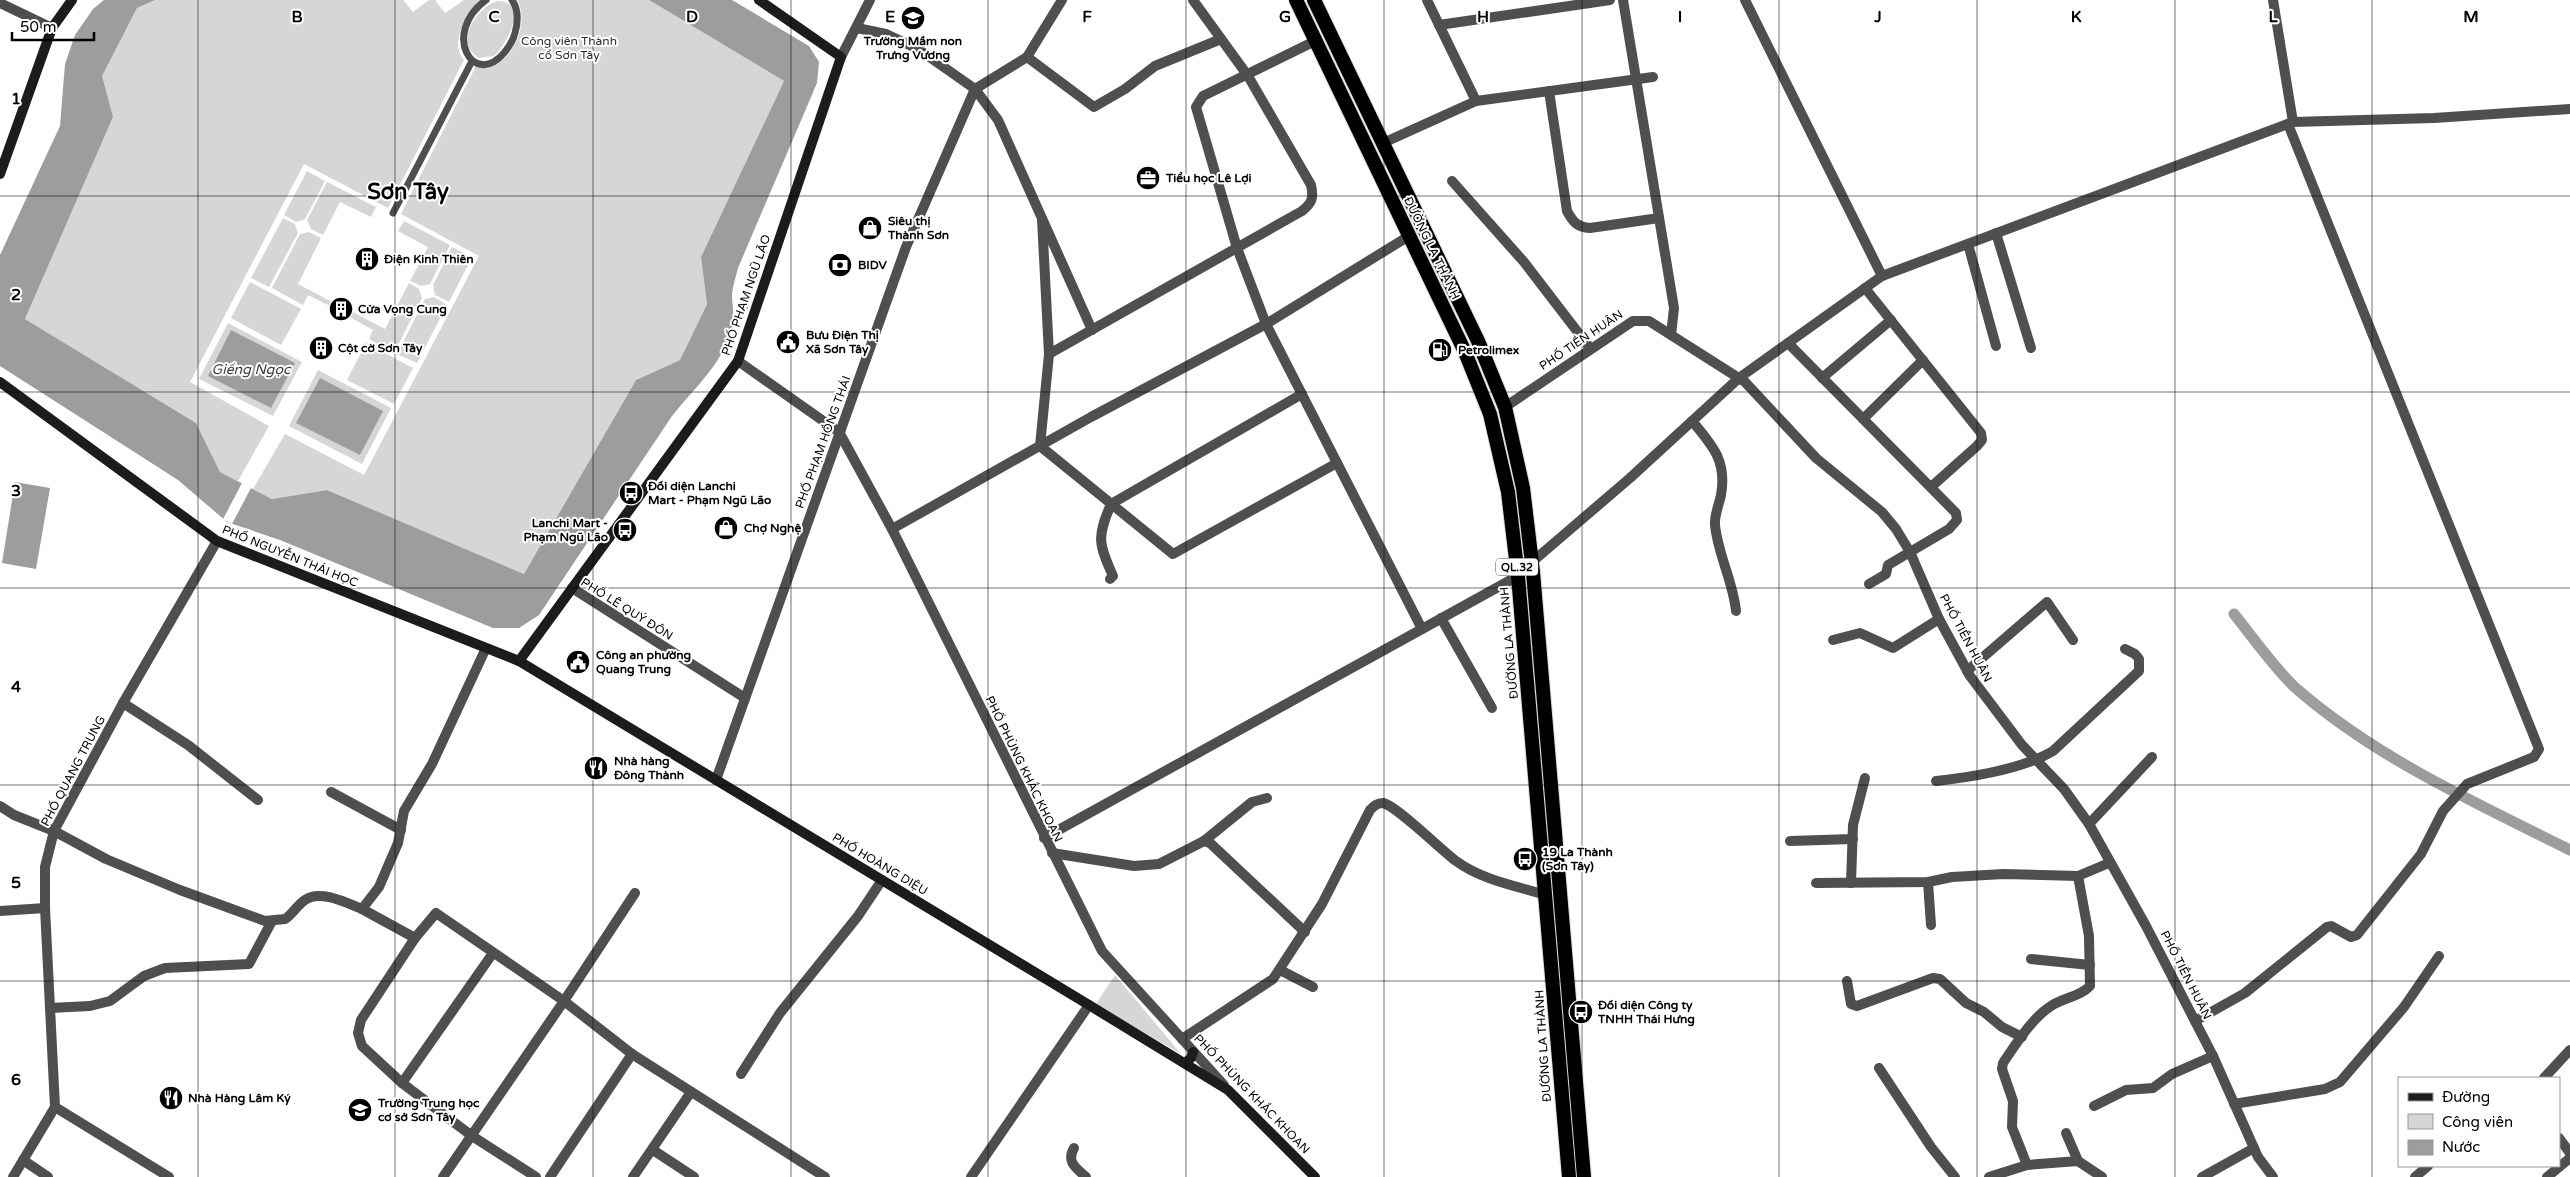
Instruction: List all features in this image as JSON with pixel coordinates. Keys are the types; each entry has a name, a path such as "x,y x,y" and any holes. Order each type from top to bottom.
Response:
{"highway":[{"name":"ĐƯỜNG LA THÀNH","path":"1296,0 1465,352 1490,414 1508,492 1518,576 1569,1177"},
{"name":"ĐƯỜNG LA THÀNH","path":"1314,0 1478,342 1505,407 1523,488 1532,562 1584,1177"}],"main road":[{"path":"1,167 52,28 72,0"},
{"path":"759,0 841,57"},
{"name":"PHỐ PHẠM NGŨ LÃO","path":"572,588 738,360 841,57"},
{"name":"PHỐ NGUYỄN THÁI HỌC","path":"0,382 216,541 519,661"},
{"name":"PHỐ LÊ QUÝ ĐÔN","path":"519,661 572,588"},
{"name":"PHỐ HOÀNG DIỆU","path":"519,661 1228,1090"},
{"path":"1185,1064 1191,1058 1193,1052"},
{"name":"PHỐ PHÙNG KHẮC KHOAN","path":"1228,1090 1315,1177"}],"street":[{"path":"486,0 474,11 465,28 464,50 472,60 486,64 494,62 509,46 515,34 518,17 512,0"},
{"path":"841,57 870,0"},
{"path":"975,89 1027,57 1062,0"},
{"path":"1049,354 1238,248 1302,211 1312,203 1311,185 1245,73 1193,0"},
{"path":"1427,0 1476,101"},
{"path":"1534,0 1535,11"},
{"path":"1439,26 1610,0"},
{"path":"1623,0 1674,308 1671,335"},
{"path":"1745,0 1882,276"},
{"path":"2195,1021 2245,994 2327,926 2331,926 2351,937 2357,935 2421,854 2443,811 2467,784 2534,757 2539,749 2291,123 2273,0"},
{"path":"0,3 52,28"},
{"path":"857,28 886,34 918,49 975,89 998,120 1092,330"},
{"path":"1027,57 1094,107 1112,97 1155,66 1221,39"},
{"path":"1315,41 1245,73 1203,96 1196,107 1238,248 1266,324 1422,629"},
{"path":"393,213 472,60"},
{"path":"1383,143 1476,101 1653,77"},
{"name":"PHỐ PHẠM HỒNG THÁI","path":"716,780 906,247 975,89"},
{"path":"1548,91 1568,211 1572,220 1580,227 1590,228 1659,218"},
{"path":"1532,562 1739,378 1882,276 2291,123 2434,118 2570,109"},
{"path":"1452,180 1524,262 1590,348"},
{"path":"1040,446 1049,354 1042,219"},
{"path":"1996,233 2031,348"},
{"path":"892,529 1040,446 1266,324 1409,236"},
{"path":"1968,244 1996,346"},
{"path":"1866,288 1981,433 1982,440 1931,487"},
{"name":"PHỐ TIỀN HUÂN","path":"1505,407 1590,348 1633,321 1640,319 1649,321 1739,378 1759,396 1816,458 1882,512 1904,540 1939,619 1967,671 1986,700 2037,761 2067,793 2089,824 2109,863 2146,926 2213,1056 2254,1148 2273,1177"},
{"path":"1822,378 1891,320"},
{"path":"1788,343 1956,513 1957,520 1949,529 1888,565 1886,574 1869,584"},
{"name":"PHỐ PHÙNG KHẮC KHOAN","path":"738,360 839,432 892,529 1044,838 1102,951 1228,1090"},
{"path":"1862,419 1923,360"},
{"path":"1110,579 1113,576 1100,544 1100,529 1111,504 1302,394"},
{"path":"1692,421 1713,446 1722,464 1724,479 1715,523 1720,549 1732,582 1736,611"},
{"path":"1040,446 1174,554 1337,463"},
{"name":"PHỐ QUANG TRUNG","path":"55,1108 45,908 45,867 54,831 123,704 216,541"},
{"path":"1044,838 1518,576"},
{"name":"PHỐ LÊ QUÝ ĐÔN","path":"572,588 745,698"},
{"path":"1967,671 2047,602 2073,640"},
{"path":"1441,618 1492,708"},
{"path":"1833,640 1856,632 1893,648 1939,619"},
{"path":"362,909 379,887 398,843 404,810 432,764 486,648"},
{"path":"1936,781 1972,777 2037,761 2053,751 2138,671 2139,659 2136,654 2126,649"},
{"path":"123,704 188,744 258,800"},
{"path":"2089,824 2152,757"},
{"path":"1851,884 1853,825 1865,778"},
{"path":"331,792 401,830"},
{"path":"1052,853 1134,866 1159,864 1204,841 1252,802 1267,798"},
{"path":"1182,1038 1273,979 1322,904 1370,810 1376,804 1384,803 1396,811 1457,862 1496,881 1546,895"},
{"path":"0,806 14,815 54,831 106,859 250,916 272,921 285,919 303,901 317,896 342,901 362,909 416,938"},
{"path":"1790,841 1853,839"},
{"path":"1204,841 1210,843 1305,932"},
{"path":"1816,884 1928,882 1952,877 2003,874 2078,876 2109,863"},
{"path":"2027,1165 2012,1128 2013,1101 2002,1069 2003,1063 2022,1038 2050,1007 2065,998 2085,991 2090,986 2089,936 2078,876"},
{"path":"741,1074 780,1013 858,916 882,880"},
{"path":"1928,882 1931,926"},
{"path":"443,1177 564,1001 635,893"},
{"path":"0,911 45,908"},
{"path":"536,1177 472,1136 402,1083 362,1046 358,1033 361,1020 416,938 436,913 564,1001 632,1054 825,1177"},
{"path":"50,1008 90,1006 110,1001 144,976 165,968 249,964 272,921"},
{"path":"402,1083 493,953"},
{"path":"2234,1104 2325,1089 2340,1082 2404,1007 2439,956"},
{"path":"2031,959 2090,965"},
{"path":"1280,970 1313,987"},
{"path":"1847,981 1851,1004 1857,1006 1933,978 1940,979 1966,1003 1984,1012 2002,1027 2022,1038"},
{"path":"971,1177 1089,1005"},
{"path":"2545,1077 2570,1050"},
{"path":"550,1177 632,1054"},
{"path":"2094,1106 2126,1090 2153,1088 2172,1074 2213,1056"},
{"path":"1879,1068 1931,1147 1955,1177"},
{"path":"633,1177 692,1092"},
{"path":"12,1177 55,1108 169,1177"},
{"path":"2066,1133 2078,1161 2102,1177"},
{"path":"2560,1139 2570,1153"},
{"path":"1074,1148 1070,1155 1070,1160 1086,1177"},
{"path":"2202,1177 2254,1148"},
{"path":"653,1150 694,1177"},
{"path":"2560,1166 2570,1158"},
{"path":"23,1160 48,1177"},
{"path":"1988,1177 2027,1165 2078,1161"},
{"path":"2415,1177 2427,1167"},
{"path":"2546,1177 2559,1167"}],"green space":[{"path":"155,0 403,0 413,12 429,0 435,0 445,13 464,0 482,0 466,20 459,37 458,45 464,60 388,208 304,164 190,382 269,426 238,481 220,472 196,423 25,319 113,117 101,76 137,8"},
{"name":"Công viên Thành cổ Sơn Tây","path":"517,0 649,0 784,81 701,257 707,304 680,360 636,380 524,574 327,490 272,499 253,489 285,434 364,475 479,256 401,214 476,66 488,67 498,63 507,56 514,46 521,22 521,10"},
{"path":"497,1 507,3 512,8 514,15 513,24 505,43 494,56 479,58 471,52 468,44 470,27 482,11"},
{"path":"307,171 325,181 305,219 296,222 284,215"},
{"path":"327,182 376,207 371,217 340,202 323,235 311,229 307,220"},
{"path":"283,218 295,224 298,233 269,287 251,278"},
{"path":"404,221 450,245 430,284 421,286 410,281 428,247 398,231"},
{"path":"309,232 321,238 298,284 334,303 332,307 308,295 303,305 272,288 300,234"},
{"path":"452,247 472,257 449,302 435,295 433,285"},
{"path":"250,282 301,309 281,345 231,318"},
{"path":"409,283 419,289 422,298 394,353 369,339 373,330 348,316 351,311 385,329"},
{"path":"434,297 447,305 417,363 397,354 425,299"},
{"name":"Giếng Ngọc","path":"228,323 302,362 273,416 199,379"},
{"path":"366,343 413,368 394,404 347,380"},
{"name":"Giếng Ngọc","path":"318,370 391,408 362,464 289,426"},
{"path":"1115,975 1181,1054 1096,1004"}],"water":[{"path":"104,0 155,0 137,8 102,76 113,117 25,319 196,423 220,472 272,499 327,490 524,574 636,380 680,360 707,304 701,257 784,81 649,0 732,0 809,46 819,62 817,83 738,268 732,294 733,324 722,353 707,375 672,416 539,615 519,628 493,628 280,540 227,522 178,480 0,366 0,255 60,126 65,64 75,35 93,9"},
{"name":"Giếng Ngọc","path":"231,330 295,363 271,408 208,376"},
{"name":"Giếng Ngọc","path":"320,378 383,411 360,455 296,423"},
{"path":"15,482 50,488 36,569 2,563"}],"pier":[{"path":"242,483 251,488 232,524 223,519"}],"waterway":[{"path":"2234,614 2273,664 2298,690 2361,738 2394,759 2464,797 2570,850"}],"place":[{"name":"Trường Mầm non Trưng Vương","path":"913,18"},
{"name":"Tiểu học Lê Lợi","path":"1148,178"},
{"name":"Siêu thị Thành Sơn","path":"870,228"},
{"name":"Điện Kinh Thiên","path":"367,259"},
{"name":"BIDV","path":"840,265"},
{"name":"Cửa Vọng Cung","path":"341,309"},
{"name":"Bưu Điện Thị Xã Sơn Tây","path":"788,342"},
{"name":"Cột cờ Sơn Tây","path":"321,348"},
{"name":"Petrolimex","path":"1440,350"},
{"name":"Đối diện Lanchi Mart - Phạm Ngũ Lão","path":"631,493"},
{"name":"Chợ Nghệ","path":"726,528"},
{"name":"Lanchi Mart - Phạm Ngũ Lão","path":"625,530"},
{"name":"Công an phường Quang Trung","path":"578,662"},
{"name":"Nhà hàng Đông Thành","path":"596,768"},
{"name":"19 La Thành (Sơn Tây)","path":"1525,859"},
{"name":"Đối diện Công ty TNHH Thái Hưng","path":"1581,1012"},
{"name":"Nhà Hàng Lâm Ký","path":"171,1098"},
{"name":"Trường Trung học cơ sở Sơn Tây","path":"360,1110"}],"district":[{"name":"Sơn Tây","path":"408,192"}]}
